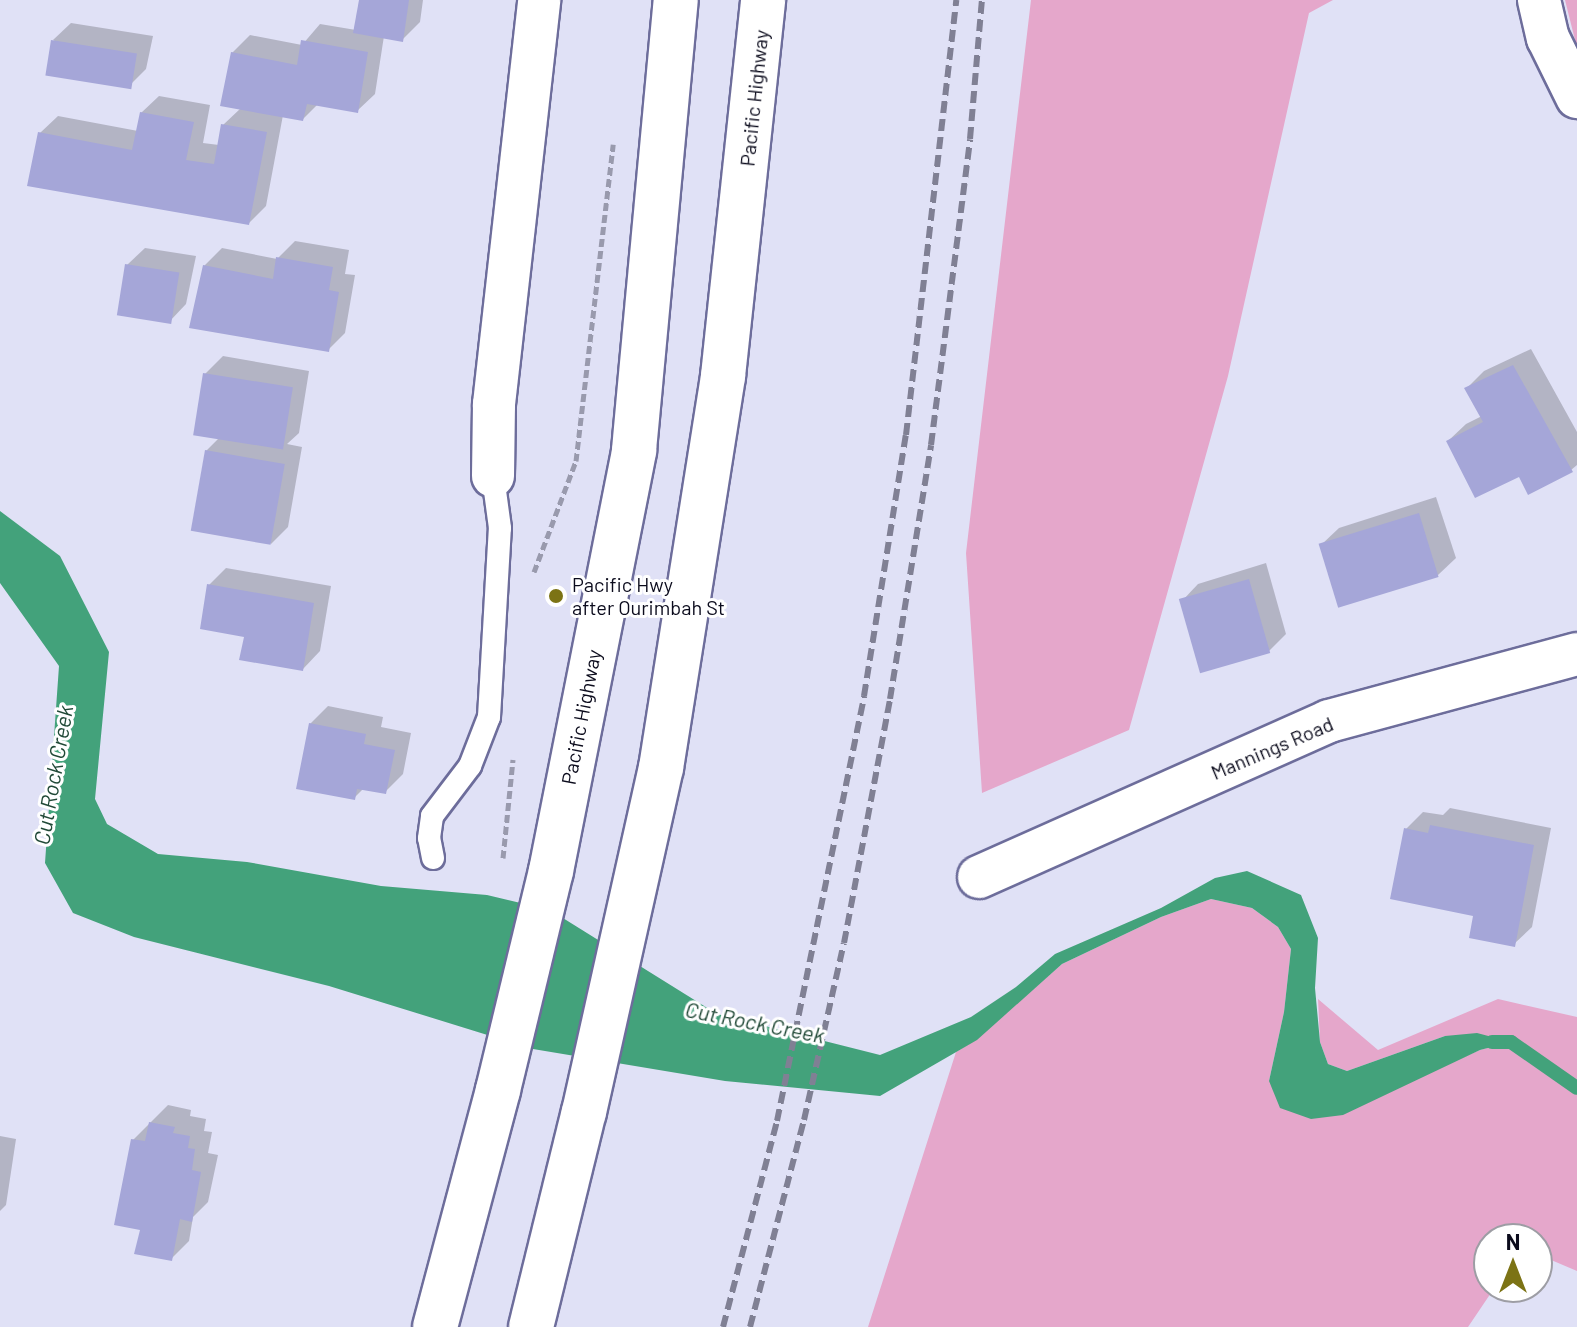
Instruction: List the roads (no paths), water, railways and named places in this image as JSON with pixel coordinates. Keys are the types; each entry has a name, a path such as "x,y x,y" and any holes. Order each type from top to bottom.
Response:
{"main road":[{"name":"Pacific Highway","path":"435,1327 498,1090 551,871 634,450 676,0"},
{"name":"Pacific Highway","path":"531,1327 584,1112 661,768 723,376 763,0"}],"street":[{"path":"493,476 494,404 539,0"},
{"path":"1539,0 1548,38 1577,97"},
{"name":"Mannings Road","path":"979,877 1329,721 1577,654"}],"lane":[{"path":"433,858 429,838 432,816 470,766 489,717 500,528 493,476"}],"water":[{"path":"0,511 60,556 109,652 95,799 107,824 158,854 247,862 381,886 487,895 550,910 717,1014 880,1055 971,1017 1016,987 1055,954 1161,908 1215,878 1247,871 1301,895 1318,938 1315,988 1320,1042 1328,1064 1347,1071 1445,1036 1477,1033 1511,1042 1480,1050 1343,1115 1311,1119 1280,1108 1269,1081 1284,1012 1291,949 1278,927 1252,908 1211,899 1161,917 1062,964 977,1040 880,1096 725,1081 533,1049 329,986 134,937 73,913 45,863 59,666 0,583"}],"waterway":[{"name":"Cut Rock Creek","path":"1492,1042 1511,1042 1577,1088"}],"railway":[{"path":"723,1327 777,1121 864,696 906,435 956,0"},
{"path":"750,1327 804,1120 844,943 890,699 931,445 970,139 982,0"}],"place":[{"name":"Pacific Hwy after Ourimbah St","path":"556,596"}]}
